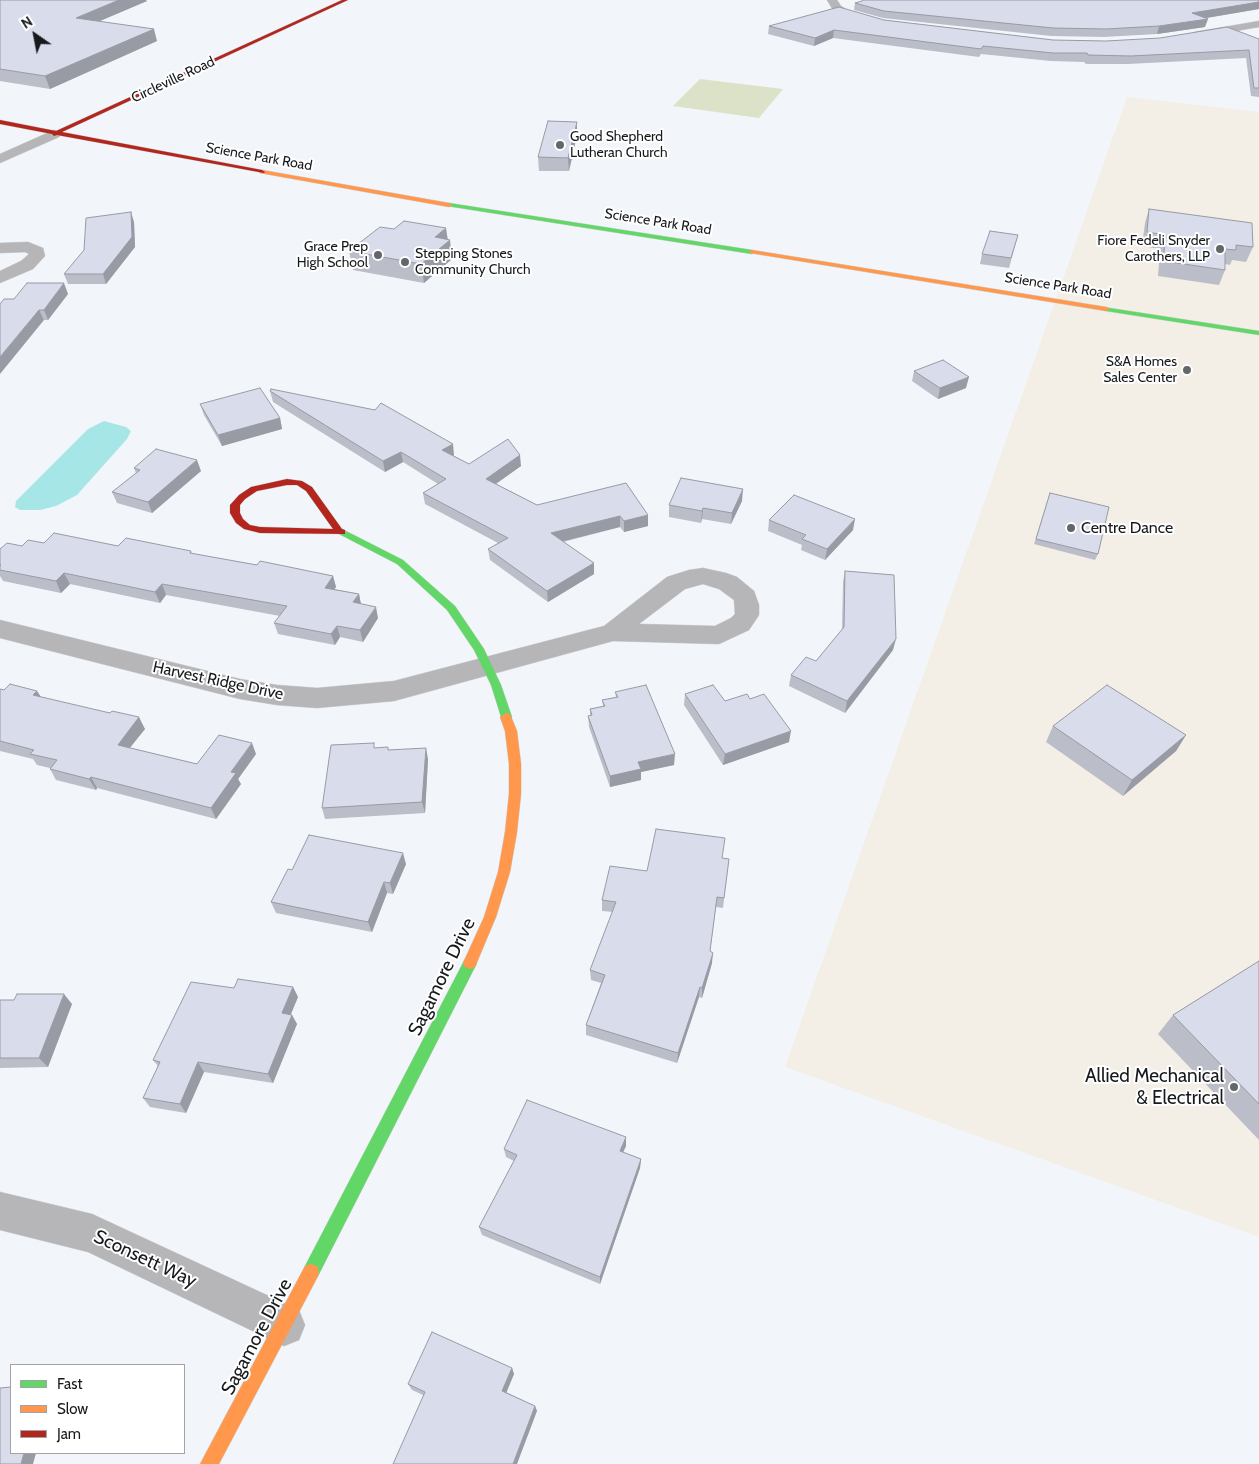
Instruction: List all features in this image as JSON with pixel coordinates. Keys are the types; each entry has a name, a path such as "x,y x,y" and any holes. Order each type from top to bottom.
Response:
{"street":[{"name":"Circleville Road","path":"0,159 346,0"},
{"path":"832,0 837,8 846,13 883,24"},
{"path":"1181,37 1256,26"},
{"name":"Science Park Road","path":"0,122 54,134 358,190 1259,333"},
{"path":"0,248 28,247 37,252 37,256 27,265 0,278"},
{"name":"Sagamore Drive","path":"209,1464 284,1325 474,958 502,881 513,813 515,764 510,731 502,701 474,639 451,608 425,582 400,562 338,531 260,530 247,527 239,521 235,513 235,505 242,497 254,489 287,482 300,483 309,488 338,531"},
{"name":"Harvest Ridge Drive","path":"0,629 197,679 277,695 317,698 394,690 488,667 613,632 719,635 740,624 746,616 747,605 745,598 728,583 718,578 703,576 689,578 676,583 613,632"},
{"name":"Sconsett Way","path":"0,1211 92,1232 284,1325"}],"shaded area":[{"path":"1127,97 1259,112 1259,1237 785,1067"}],"green space":[{"path":"700,79 783,89 759,118 673,106"}],"water":[{"path":"104,421 126,427 131,431 127,439 77,495 56,506 40,510 20,510 15,507 16,501 88,429"}],"building":[{"path":"0,0 119,0 76,18 154,29 45,76 0,69"},
{"path":"863,0 1259,0 1259,2 1192,13 1208,19 1159,26 1106,29 1053,28 884,11 855,3"},
{"path":"839,7 884,20 1053,40 1106,41 1160,38 1227,27 1259,39 1259,88 1254,88 1249,50 1131,56 1088,55 1087,53 1053,53 983,46 981,49 834,30 815,38 769,26"},
{"path":"548,121 577,122 568,158 538,157"},
{"path":"1149,209 1252,223 1253,247 1236,245 1236,250 1225,249 1225,270 1163,261 1166,235 1147,232"},
{"path":"131,212 132,237 103,274 64,274 84,250 86,218"},
{"path":"404,221 446,228 435,237 450,240 421,264 349,251 380,227 394,229"},
{"path":"990,231 1018,235 1011,258 982,254"},
{"path":"27,283 64,283 44,310 39,310 0,357 0,304 4,299 14,299"},
{"path":"943,360 969,377 940,388 914,371"},
{"path":"260,388 280,418 218,435 200,404"},
{"path":"271,389 375,410 381,403 453,444 442,450 469,464 508,439 520,455 486,479 537,505 626,483 648,515 624,521 620,516 551,533 594,563 547,591 488,549 508,538 423,493 446,479 401,452 383,461 270,391"},
{"path":"156,449 197,460 148,502 112,492 140,470 134,468"},
{"path":"681,478 743,489 732,513 703,508 702,511 669,505"},
{"name":"Centre Dance","path":"1050,493 1109,507 1098,554 1036,539"},
{"path":"794,495 855,519 827,549 802,539 806,535 769,520"},
{"path":"54,533 118,546 126,538 191,551 190,553 257,565 260,561 333,576 325,588 359,594 353,602 376,607 360,630 337,626 331,634 274,623 287,606 162,584 155,592 64,573 56,581 0,570 0,549 7,543 22,546 28,540 44,543"},
{"path":"845,571 894,575 896,639 847,701 791,675 806,657 816,661 844,627"},
{"path":"10,684 37,691 33,695 110,713 112,711 139,717 118,745 197,764 219,735 252,743 231,772 236,773 211,808 91,777 89,779 50,769 57,760 30,754 34,750 0,741 0,689 4,690"},
{"path":"646,685 675,754 638,762 641,769 610,776 588,716 592,715 590,709 605,706 602,700 618,697 615,692"},
{"path":"713,685 725,701 747,694 750,699 764,694 791,731 725,754 685,694"},
{"path":"1107,685 1186,735 1132,780 1053,726"},
{"path":"374,743 374,748 388,747 388,750 426,748 422,802 322,808 331,745"},
{"path":"656,829 725,838 722,858 729,859 724,898 717,897 710,951 713,953 678,1053 586,1025 605,975 590,970 616,902 602,900 610,866 647,871"},
{"path":"309,835 403,853 390,883 384,882 368,922 271,902 288,869 292,870"},
{"name":"Allied Mechanical & Electrical","path":"1259,961 1259,1104 1173,1015"},
{"path":"238,979 293,987 282,1013 292,1015 268,1074 198,1062 180,1104 143,1098 160,1062 153,1060 191,982 234,988"},
{"path":"17,994 64,994 39,1058 0,1058 0,1000 14,1000"},
{"path":"527,1100 626,1137 620,1151 641,1159 600,1277 479,1227 517,1155 504,1149"},
{"path":"432,1332 512,1368 502,1391 535,1406 513,1464 393,1464 425,1392 408,1384"},
{"path":"10,1387 10,1454 24,1454 21,1464 0,1464 0,1388"}],"traffic: fast":[{"path":"449,205 752,252"},
{"path":"1106,309 1259,333"},
{"path":"342,532 400,562 451,608 479,649 496,685 506,717"},
{"path":"311,1272 470,963"}],"traffic: slow":[{"path":"262,172 449,205"},
{"path":"752,252 1106,309"},
{"path":"470,963 490,917 504,872 511,832 515,794 515,764 511,731 506,717"},
{"path":"209,1464 311,1272"}],"traffic: jam":[{"path":"54,134 346,0"},
{"path":"0,122 262,172"},
{"path":"339,531 309,489 299,483 287,482 254,489 242,497 235,505 235,513 239,521 247,527 260,530 342,532"}],"place":[{"name":"Good Shepherd Lutheran Church","path":"560,145"},
{"name":"Fiore Fedeli Snyder Carothers, LLP","path":"1220,249"},
{"name":"Grace Prep High School","path":"378,255"},
{"name":"Stepping Stones Community Church","path":"405,262"},
{"name":"S&A Homes Sales Center","path":"1187,370"},
{"name":"Centre Dance","path":"1071,528"},
{"name":"Allied Mechanical & Electrical","path":"1234,1087"}]}
